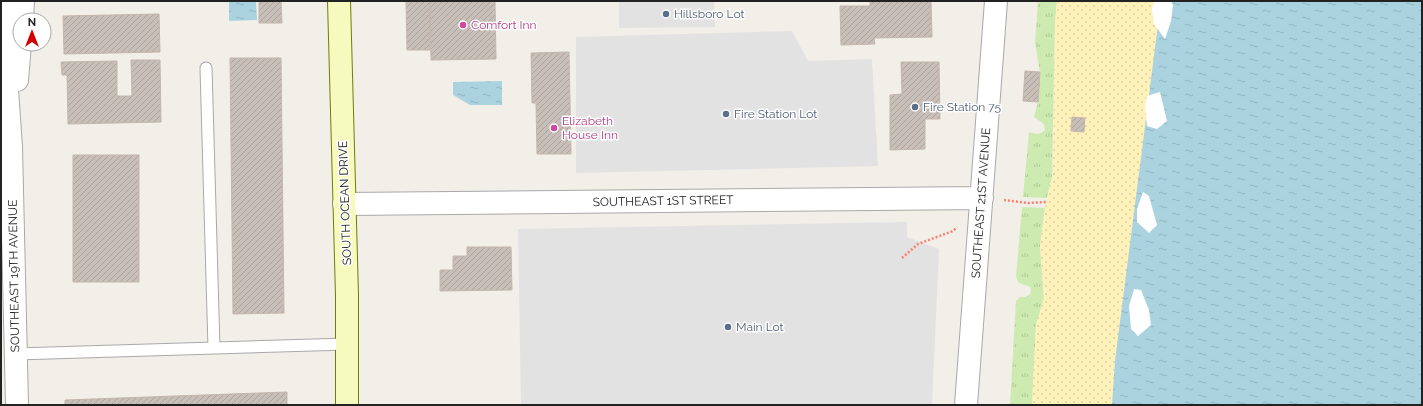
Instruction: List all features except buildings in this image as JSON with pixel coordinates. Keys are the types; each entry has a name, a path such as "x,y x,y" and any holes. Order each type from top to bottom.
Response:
{"main road":[{"name":"SOUTH OCEAN DRIVE","path":"339,1 347,344 347,405"}],"street":[{"path":"22,12 23,1"},
{"name":"SOUTHEAST 21ST AVENUE","path":"966,405 996,1"},
{"name":"SOUTHEAST 19TH AVENUE","path":"1,4 17,405"},
{"name":"SOUTHEAST 19TH AVENUE","path":"6,147 19,52"},
{"name":"SOUTHEAST 1ST STREET","path":"344,204 982,198"}],"lane":[{"path":"206,68 214,348"},
{"path":"16,354 347,344"}],"path":[{"path":"1014,201 1028,203 1046,202"},
{"path":"902,258 918,244 953,231 958,226"}],"green space":[{"path":"1038,1 1057,1 1055,23 1052,177 1047,198 1023,197 1029,132 1038,134 1045,130 1044,124 1034,117 1038,102 1040,72 1035,43"},
{"path":"1022,207 1045,208 1040,246 1044,298 1036,325 1032,405 1010,405 1016,301 1020,297 1026,297 1031,291 1030,287 1019,283 1016,277"}],"sand":[{"path":"1057,1 1422,1 1422,405 1032,405 1036,325 1044,298 1040,246 1046,202 1053,174 1055,23"}],"shaded area":[{"name":"Hillsboro Lot","path":"619,1 714,1 715,27 619,28"},
{"name":"Fire Station Lot","path":"792,31 808,61 872,59 878,166 576,173 576,37"},
{"name":"Main Lot","path":"907,222 907,237 939,249 932,405 521,405 518,229"}],"water":[{"path":"229,1 256,1 257,20 229,21"},
{"path":"1161,1 1422,1 1422,405 1112,405 1115,361"},
{"path":"502,81 502,105 470,105 453,95 453,82"}],"pier":[{"path":"1154,1 1171,1 1173,5 1171,21 1165,39 1154,24 1152,9"},
{"path":"1160,92 1167,121 1157,129 1147,126 1145,106 1147,96"},
{"path":"1143,192 1149,196 1157,225 1149,233 1137,222 1137,209"},
{"path":"1134,289 1141,290 1149,310 1151,325 1138,336 1131,329 1129,306"}],"place":[{"name":"Hillsboro Lot","path":"666,14"},
{"name":"Comfort Inn","path":"463,25"},
{"name":"Fire Station 75","path":"915,107"},
{"name":"Fire Station Lot","path":"726,114"},
{"name":"Elizabeth House Inn","path":"554,128"},
{"name":"Main Lot","path":"728,327"}]}
